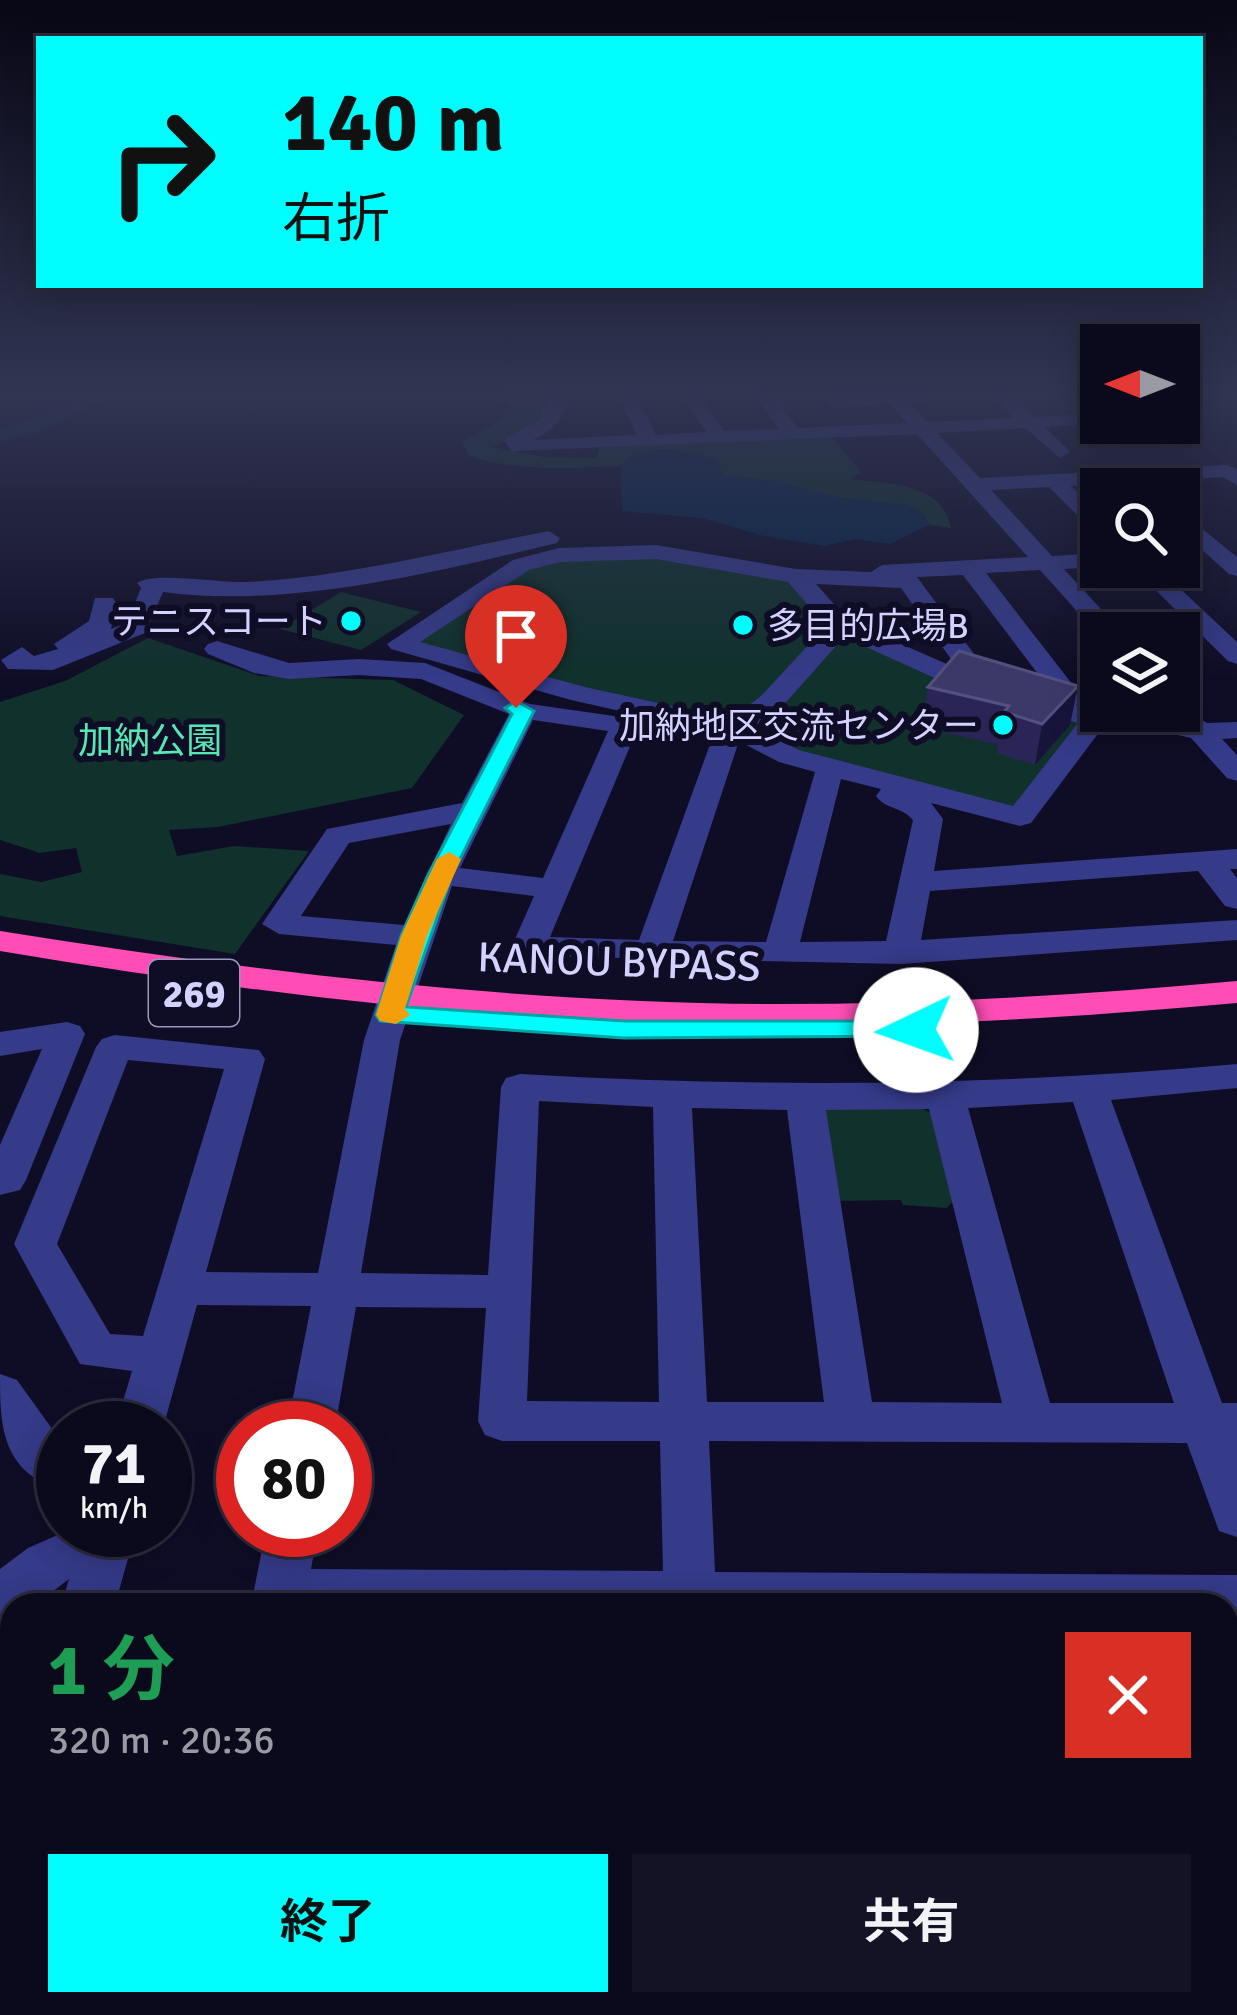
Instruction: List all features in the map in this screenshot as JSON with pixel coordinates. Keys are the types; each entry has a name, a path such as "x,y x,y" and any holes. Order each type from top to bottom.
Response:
{"highway":[{"name":"KANOU BYPASS","path":"0,941 392,1005 624,1029 843,1034 1237,1015"},
{"name":"KANOU BYPASS","path":"0,961 244,1000 392,1005 842,1014 981,1011 1237,992"}],"street":[{"path":"980,491 1091,612"},
{"path":"1200,526 1237,530"},
{"path":"11,658 17,663 44,664 136,628 146,617 146,596 153,584 233,590 294,584 564,536 622,532 798,565 904,576 968,664 1080,701"},
{"path":"1200,533 1227,552 1237,569"},
{"path":"796,576 841,626 957,678 1095,718 1020,817 789,756 404,637 521,565 596,552 656,552 796,576 904,576 1080,561"},
{"path":"970,568 1070,698"},
{"path":"1166,588 1237,656"},
{"path":"11,658 51,652 96,631 104,603"},
{"path":"652,952 729,738 771,702 841,626"},
{"path":"217,650 263,667 289,670 424,671 524,711 729,738 916,804 928,819 901,954"},
{"path":"316,1401 392,1005 440,875 524,711"},
{"path":"625,725 529,946 901,954 1088,946 1237,930"},
{"path":"1200,731 1237,730"},
{"path":"1200,731 1237,772"},
{"path":"780,954 827,776"},
{"path":"414,936 279,924 338,836 475,810"},
{"path":"918,882 1222,861 1237,899"},
{"path":"440,875 556,889"},
{"path":"0,1044 67,1034 5,1180 0,1181"},
{"path":"147,1401 246,1059 115,1047 35,1244 96,1351 160,1355"},
{"path":"1221,1423 502,1421 520,1087 672,1097 805,1098 1234,1085"},
{"path":"1088,1088 1221,1423 1237,1516"},
{"path":"945,1094 1030,1422"},
{"path":"672,1097 690,1593"},
{"path":"805,1098 851,1422"},
{"path":"180,1288 509,1292"},
{"path":"0,1393 36,1445"},
{"path":"10,1593 62,1557"},
{"path":"92,1593 102,1557"},
{"path":"280,1593 287,1557"}],"green space":[{"path":"813,491 918,491 937,502 951,528 929,525 924,515 908,505"},
{"path":"656,552 796,576 841,626 1080,714 1080,732 1085,732 1020,817 789,756 736,729 400,644 521,565"},
{"name":"テニスコート","path":"341,592 421,612 361,650 280,629"},
{"name":"加納公園","path":"148,638 260,676 393,680 464,715 412,788 218,827 169,830 177,856 234,846 309,851 235,954 0,916 0,874 41,882 82,872 76,848 40,853 0,840 0,702 65,681"},
{"path":"828,1107 920,1108 932,1113 955,1199 947,1208 903,1205 901,1200 838,1201 823,1114"}],"water":[{"path":"622,491 813,491 908,505 924,515 929,525 890,544 856,539 824,546 702,518 622,511"}],"building":[{"path":"959,651 1078,686 1042,724 1004,712 1009,706 928,687"}],"slow traffic":[{"path":"396,1015 390,1015 394,996 414,936 449,859"}],"place":[{"name":"テニスコート","path":"351,621"},
{"name":"多目的広場B","path":"743,625"},
{"name":"加納地区交流センター","path":"1003,725"}],"route":[{"path":"516,708 524,711 440,875 414,936 390,1015 624,1029 843,1034 916,1030"}]}
